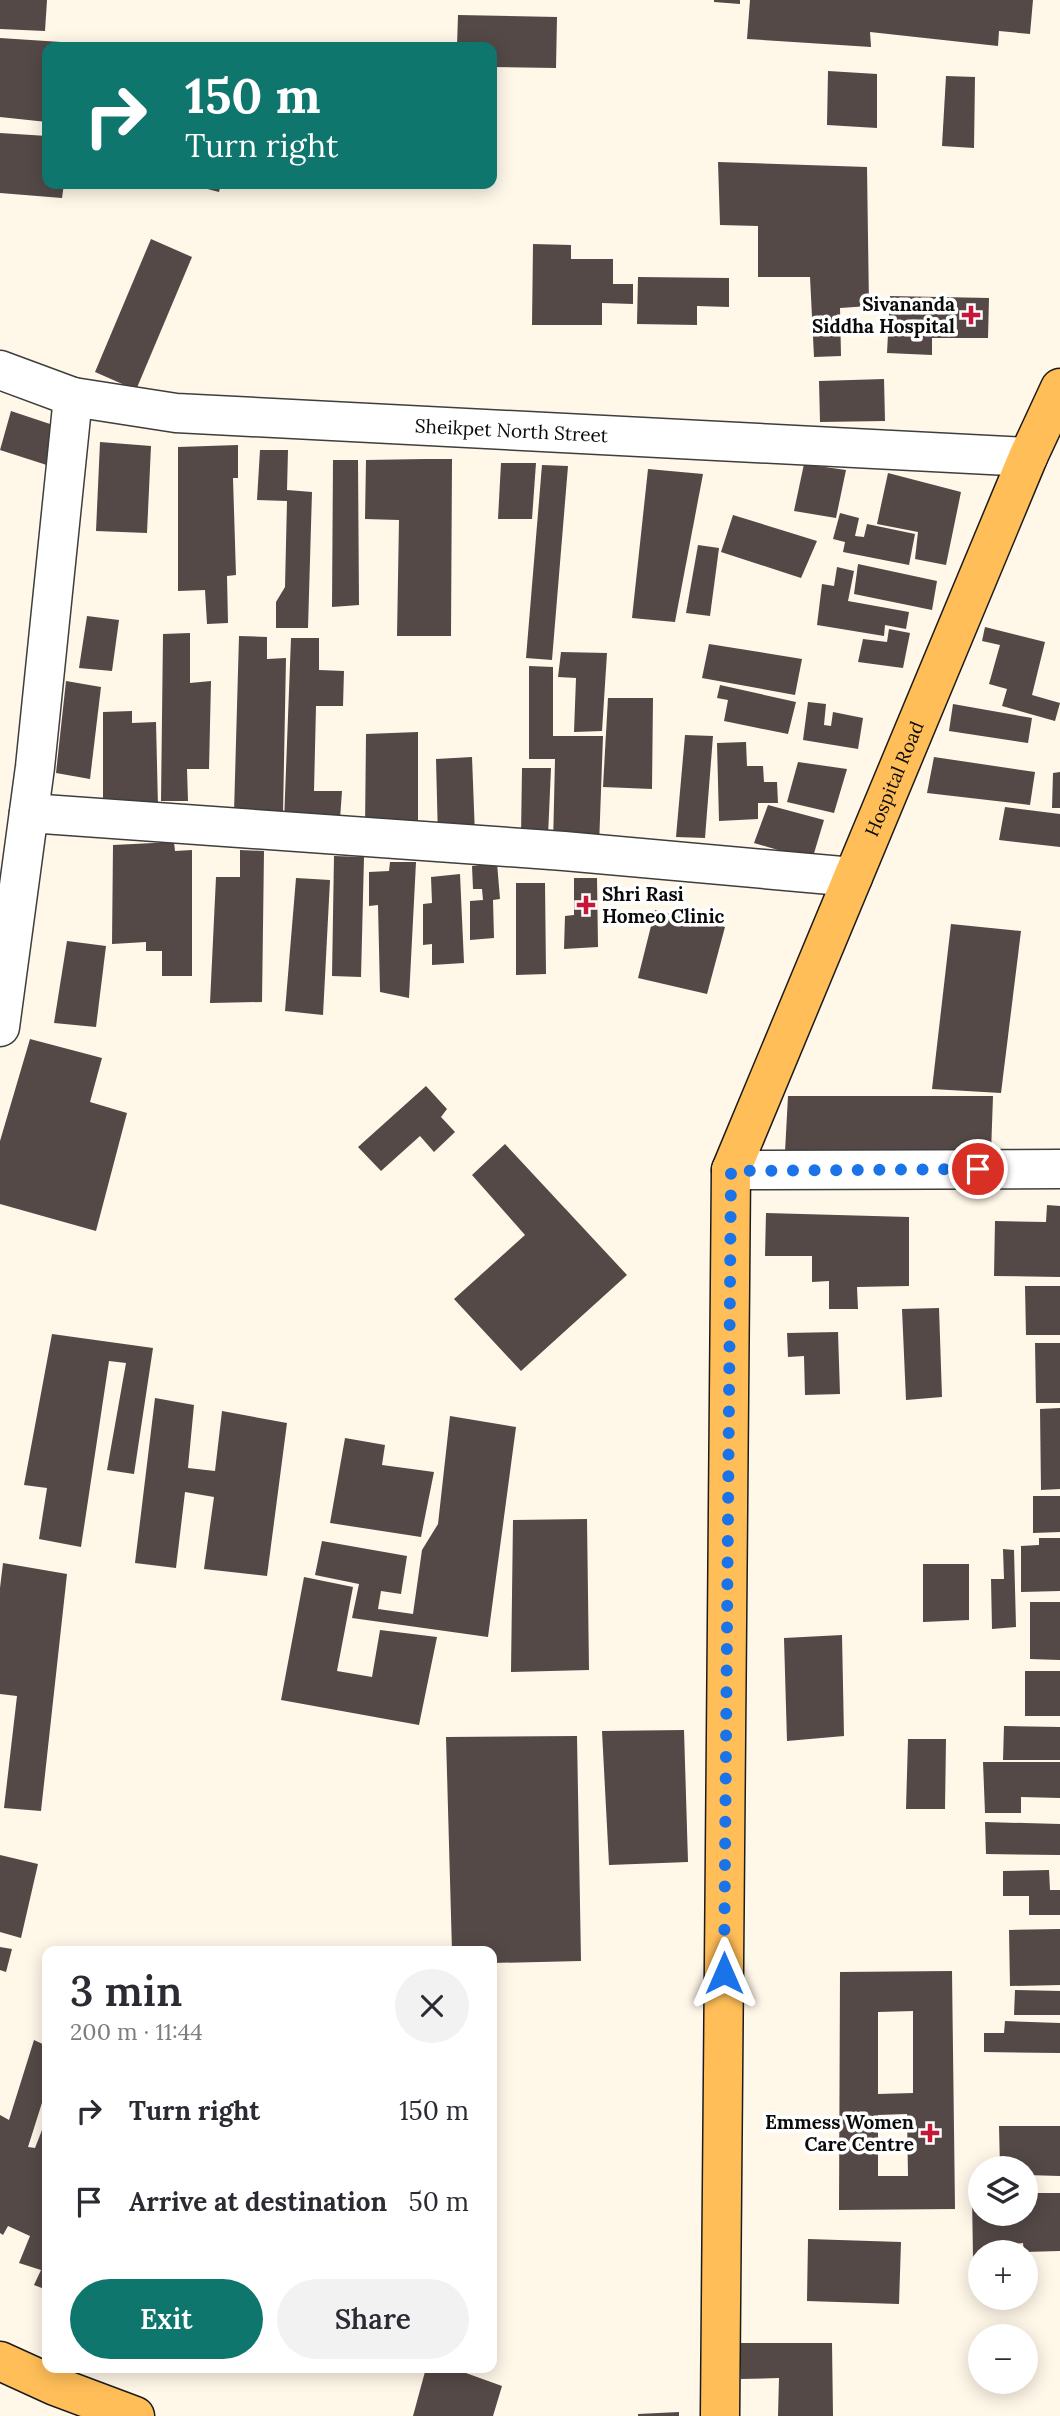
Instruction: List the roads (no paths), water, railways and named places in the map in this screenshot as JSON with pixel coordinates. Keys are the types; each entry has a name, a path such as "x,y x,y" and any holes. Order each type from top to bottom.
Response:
{"main road":[{"name":"Hospital Road","path":"731,1171 1028,457 1060,388"},
{"path":"720,2416 731,1171"},
{"path":"0,2361 55,2386 135,2416"}],"street":[{"name":"Sheikpet North Street","path":"0,370 73,397 176,413 1028,457"},
{"path":"0,1027 29,813 73,397"},
{"path":"29,813 564,851 853,877"},
{"path":"731,1171 1060,1169"}],"place":[{"name":"Sivananda Siddha Hospital","path":"971,315"},
{"name":"Shri Rasi Homeo Clinic","path":"586,905"},
{"name":"Emmess Women Care Centre","path":"930,2133"}]}
